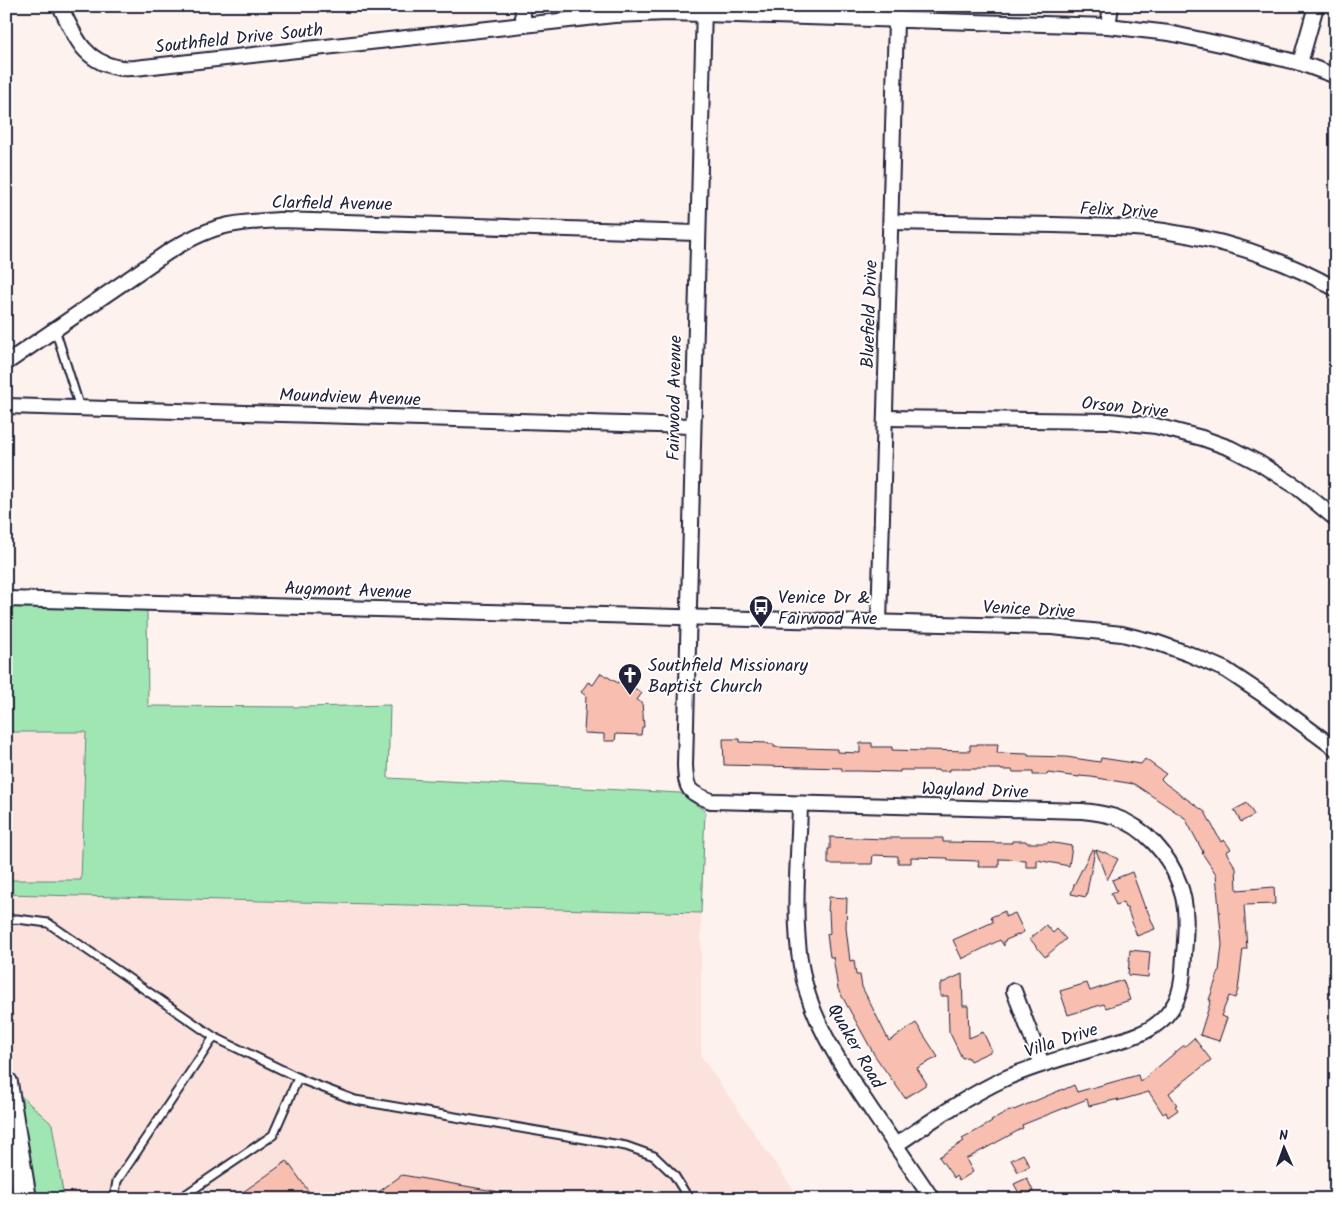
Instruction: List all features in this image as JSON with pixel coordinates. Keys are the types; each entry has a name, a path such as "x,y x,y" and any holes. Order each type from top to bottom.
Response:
{"main road":[{"path":"6,1083 25,1199"}],"street":[{"name":"Southfield Drive South","path":"60,6 77,40 86,53 100,62 117,68 135,68 614,15 704,11 896,21 1108,26 1169,34 1300,63 1336,76"},
{"path":"522,6 524,25"},
{"name":"Bluefield Drive","path":"879,623 896,21 898,6"},
{"path":"1108,26 1110,6"},
{"path":"1300,63 1316,6"},
{"name":"Fairwood Avenue","path":"689,789 684,765 704,11"},
{"name":"Clarfield Avenue","path":"6,362 168,252 221,227 280,220 697,233"},
{"name":"Felix Drive","path":"891,222 1120,227 1163,231 1246,250 1288,265 1336,288"},
{"name":"Moundview Avenue","path":"6,406 692,426"},
{"name":"Orson Drive","path":"885,418 1110,421 1156,426 1202,438 1230,448 1297,487 1336,519"},
{"name":"Augmont Avenue","path":"6,599 688,617"},
{"name":"Venice Drive","path":"688,617 1052,627 1122,634 1158,643 1226,670 1262,694 1336,749"},
{"name":"Wayland Drive","path":"689,789 696,795 711,801 1082,811 1116,818 1144,835 1161,851 1170,863 1182,891 1186,912 1185,936"},
{"name":"Quaker Road","path":"800,804 797,918 800,960 814,1012 841,1065 932,1199"},
{"name":"Villa Drive","path":"896,1145 970,1097 1005,1078 1042,1064 1135,1036 1159,1023 1176,1002 1180,988 1185,936"},
{"path":"1014,990 1042,1064"}],"lane":[{"path":"55,329 80,408"},
{"path":"6,920 17,918 48,923 214,1037 298,1078 355,1100 626,1146 654,1156 674,1175 689,1199"},
{"path":"114,1199 117,1181 214,1037"},
{"path":"180,1199 273,1135 298,1078"}],"shaded area":[{"path":"86,731 81,880 6,880 6,732"},
{"path":"6,894 701,913 701,1056 800,1199 64,1199 52,1124 21,1096 6,1032"}],"green space":[{"path":"6,606 147,609 148,706 304,707 390,705 388,778 680,793 705,811 701,913 6,894 6,880 81,880 86,732 6,732"},
{"path":"21,1096 52,1124 64,1199 34,1199"}],"building":[{"path":"601,673 618,683 620,679 642,693 637,700 642,703 644,727 642,727 641,735 616,734 615,741 604,741 604,734 584,733 586,696 581,692 588,682 593,685"},
{"path":"723,739 740,739 740,742 768,743 774,744 774,747 837,749 837,752 860,753 860,743 872,743 872,747 892,747 892,750 924,751 970,751 970,745 998,744 997,753 1066,757 1100,762 1101,758 1141,764 1145,759 1166,774 1161,779 1166,784 1205,812 1221,842 1224,840 1231,849 1226,852 1236,868 1237,890 1274,887 1275,904 1244,905 1247,949 1243,949 1238,990 1235,998 1229,996 1221,1016 1227,1018 1219,1041 1200,1035 1219,971 1222,945 1216,874 1202,853 1185,818 1134,784 1048,773 1047,775 1033,775 1033,772 1013,772 1012,770 1001,769 900,770 900,772 842,771 842,768 724,765"},
{"path":"1247,803 1254,815 1241,822 1234,810"},
{"path":"830,837 886,839 943,838 943,842 1012,843 1012,841 1026,841 1027,843 1048,842 1072,846 1069,866 1037,860 1037,867 1026,867 1026,860 999,859 999,867 978,867 979,861 911,857 911,863 898,863 898,856 873,855 872,864 828,864"},
{"path":"1092,849 1095,850 1086,897 1071,894 1074,885"},
{"path":"1096,850 1118,859 1107,880"},
{"path":"1132,872 1155,929 1137,936 1127,908 1125,908 1123,902 1116,905 1111,893 1117,891 1112,880"},
{"path":"829,897 847,898 846,928 850,961 854,960 856,975 860,975 862,987 889,1041 916,1023 938,1057 917,1068 927,1084 905,1098 875,1056 838,989 833,957 830,957 827,934 830,933"},
{"path":"1005,911 1005,917 1015,913 1024,932 1004,941 1004,946 1000,940 962,959 953,940 993,922 991,917"},
{"path":"1046,925 1053,933 1057,929 1066,939 1045,957 1030,939"},
{"path":"1130,950 1150,952 1148,977 1128,975"},
{"path":"962,974 963,1006 968,1006 969,1038 983,1032 992,1051 970,1061 968,1057 962,1058 949,1031 948,996 940,996 940,984"},
{"path":"1123,980 1130,1000 1106,1008 1104,1004 1068,1015 1060,991 1087,983 1090,991"},
{"path":"1194,1038 1211,1060 1169,1093 1178,1110 1168,1117 1166,1112 1163,1114 1149,1092 1089,1106 1087,1099 1022,1125 1023,1128 966,1159 973,1172 959,1181 956,1176 954,1178 939,1157 964,1141 962,1139 991,1121 1013,1109 1063,1089 1074,1085 1077,1092 1138,1075 1140,1082"},
{"path":"1023,1154 1030,1166 1018,1172 1011,1160"},
{"path":"287,1161 314,1199 233,1199"},
{"path":"402,1175 505,1193 504,1199 369,1199"},
{"path":"1027,1178 1033,1191 1021,1197 1014,1184"}],"place":[{"name":"Venice Dr & Fairwood Ave","path":"761,628"},
{"name":"Southfield Missionary Baptist Church","path":"630,696"}]}
